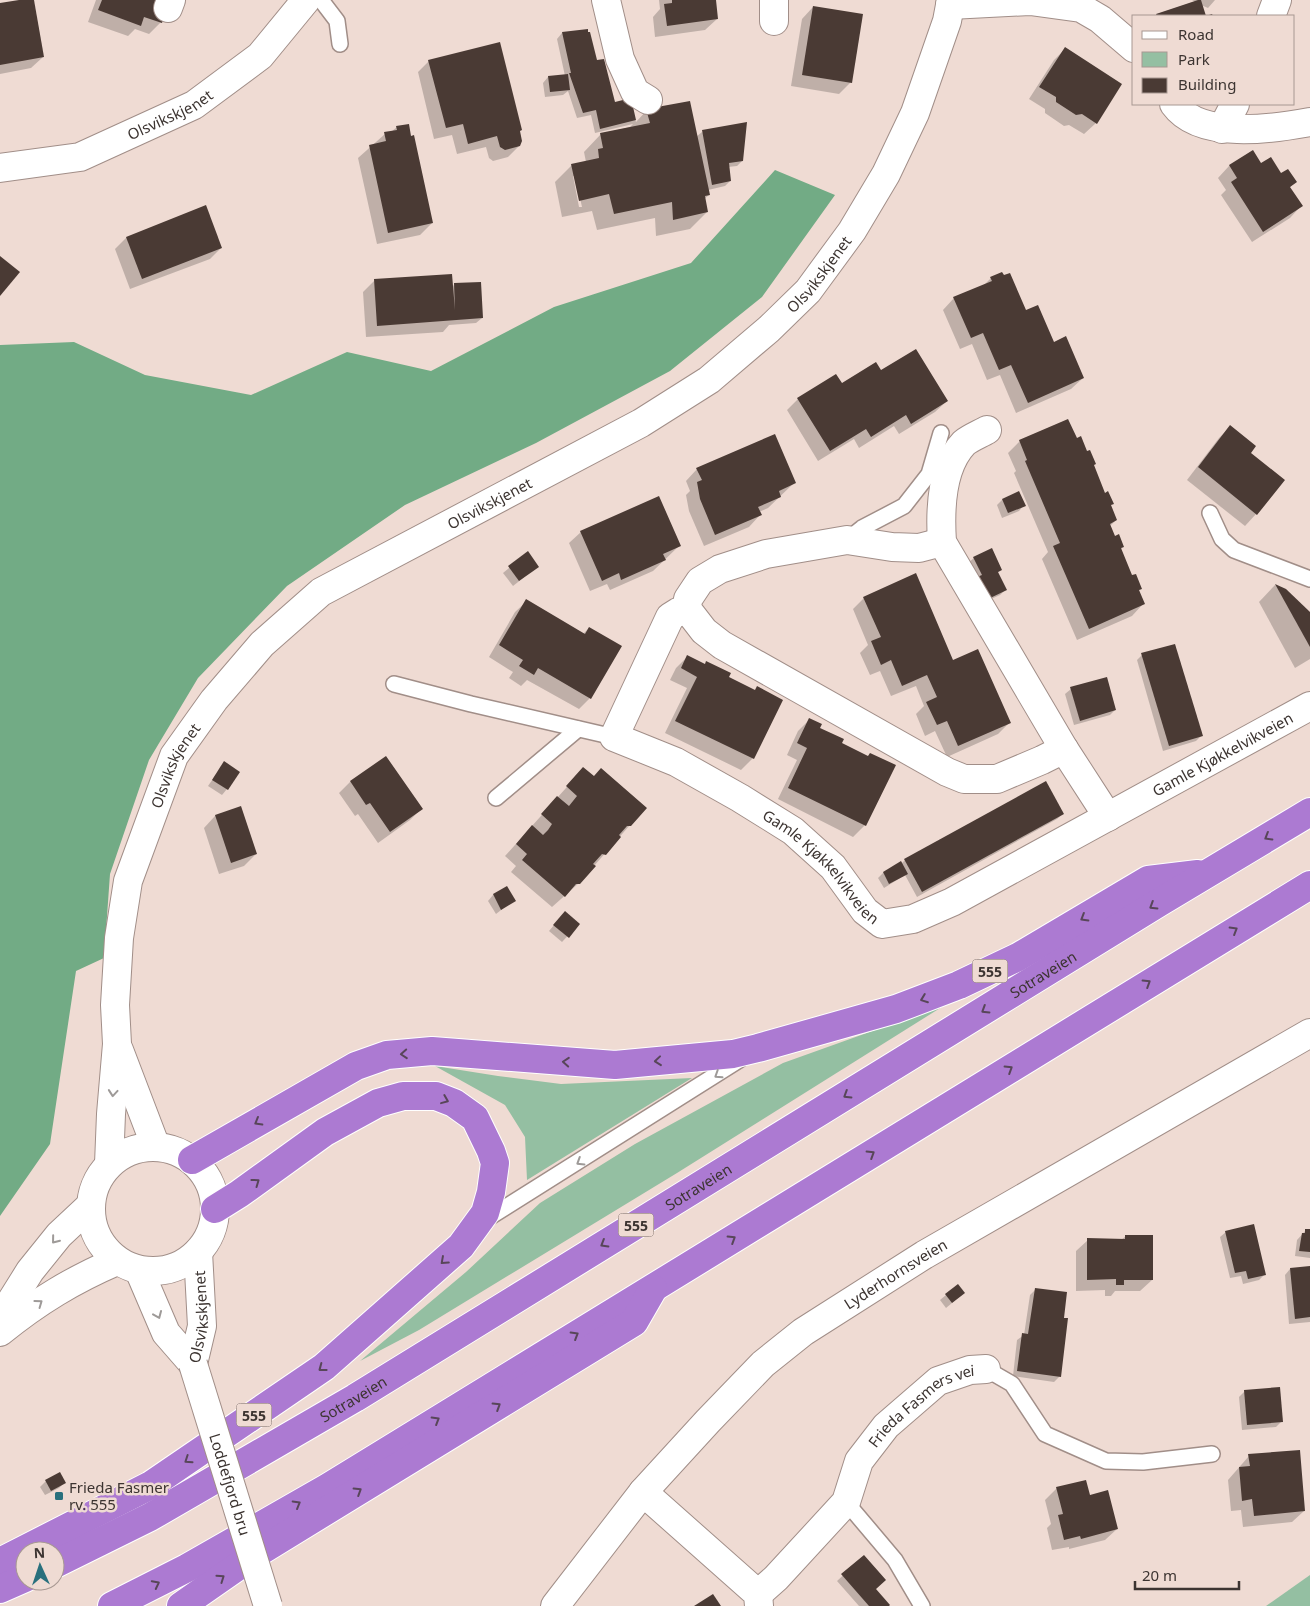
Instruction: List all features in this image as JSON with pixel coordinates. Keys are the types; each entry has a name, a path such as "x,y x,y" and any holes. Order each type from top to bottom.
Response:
{"highway":[{"name":"Sotraveien","path":"65,1559 150,1516 355,1398 1310,812"},
{"name":"555","path":"192,1160 356,1066 387,1055 432,1052 615,1065 733,1054 896,1009 959,986 1018,957 1148,880 1210,872"},
{"path":"112,1606 187,1568 327,1488 1310,884"},
{"name":"555","path":"0,1562 151,1485 324,1367 461,1246 485,1213 492,1192 495,1163 475,1118 454,1103 436,1096 403,1096 378,1102 325,1132 215,1209"},
{"path":"181,1606 254,1555 634,1322 654,1287"},
{"path":"0,1589 15,1582"}],"main road":[{"name":"Olsvikskjenet","path":"0,168 80,156 194,105 260,56 306,0"},
{"path":"606,0 620,58 635,92 648,100"},
{"path":"1272,15 1277,0"},
{"name":"Olsvikskjenet","path":"109,1164 117,1044 115,1005 119,938 128,882 174,756 214,700 262,644 321,592 641,424 709,380 769,329 808,291 852,231 886,174 916,113 947,21 950,2 1030,1 1081,8 1100,19 1132,46"},
{"path":"1175,105 1188,118 1222,129 1281,128 1310,122"},
{"path":"1222,129 1234,105"},
{"path":"987,430 965,442 949,464 941,516 942,542 1064,749 1108,817"},
{"path":"686,609 688,599 700,581 720,569 766,554 847,540 892,547 919,548 942,542"},
{"path":"686,609 704,631 722,645 946,772 964,779 997,779 1064,749"},
{"path":"614,737 670,617 686,609"},
{"name":"Gamle Kjøkkelvikveien","path":"614,737 676,762 740,798 793,832 833,867 865,911 882,924 913,919 952,902 1310,706"},
{"name":"Lyderhornsveien","path":"555,1606 643,1492 708,1421 764,1364 803,1332 924,1255 1310,1033"},
{"name":"Olsvikskjenet","path":"117,1044 156,1147"},
{"path":"0,1332 52,1293 85,1275 128,1266 160,1271 181,1265 198,1252 210,1232 215,1209 212,1191 204,1174 192,1160 175,1151 156,1147 139,1148 123,1154 109,1164 99,1177 93,1191 90,1206 92,1227 102,1246 128,1266"},
{"path":"0,1319 30,1271 59,1236 90,1206"},
{"name":"Olsvikskjenet","path":"193,1364 202,1326 198,1252"},
{"name":"Olsvikskjenet","path":"128,1266 166,1333 193,1364"},
{"name":"Loddefjord bru","path":"193,1364 268,1606"},
{"name":"Frieda Fasmers vei","path":"643,1492 758,1600 846,1502 859,1461 886,1426 938,1380 970,1370 986,1369"}],"lane":[{"path":"321,0 337,21 340,44"},
{"path":"847,540 862,528 904,506 929,474 941,433"},
{"path":"1210,513 1222,539 1234,550 1310,579"},
{"name":"Gamle Kjøkkelvikveien","path":"394,684 578,730 614,737"},
{"path":"496,798 578,730"},
{"name":"555","path":"477,1225 508,1208 758,1048"},
{"name":"Frieda Fasmers vei","path":"986,1369 1012,1384 1045,1434 1106,1461 1143,1462 1212,1454"},
{"path":"846,1502 896,1560 922,1606"}],"green space":[{"path":"775,170 835,195 762,297 670,371 536,443 405,505 287,586 198,678 149,760 110,874 104,958 76,971 50,1144 0,1216 0,345 74,342 145,375 251,395 347,352 431,371 554,307 691,263"},
{"path":"945,1005 677,1173 419,1330 360,1361 466,1272 540,1203 635,1144 783,1063"},
{"path":"435,1066 561,1084 692,1078 527,1180 525,1137 505,1105"},
{"path":"1310,1575 1310,1606 1266,1606"}],"building":[{"path":"34,0 44,57 0,65 0,3"},
{"path":"102,0 170,0 162,23 144,17 141,26 98,10"},
{"path":"672,0 716,0 718,19 667,26 664,4 672,3"},
{"path":"1201,0 1206,15 1156,15"},
{"path":"813,6 863,14 852,83 802,75"},
{"path":"588,29 597,60 604,59 615,102 631,98 636,120 600,129 596,110 583,113 569,73 571,73 562,32"},
{"path":"500,42 522,130 520,131 522,141 520,146 505,150 500,147 497,136 468,144 463,124 446,128 428,60"},
{"path":"1065,47 1122,84 1097,124 1082,114 1076,115 1056,102 1056,97 1039,87"},
{"path":"568,74 570,90 550,92 548,76"},
{"path":"690,101 710,195 705,196 708,212 673,220 672,202 614,214 609,194 579,201 571,164 599,158 598,149 603,148 600,133 650,123 646,109"},
{"path":"747,122 743,161 729,163 731,181 712,185 702,130"},
{"path":"409,124 411,136 414,135 433,223 388,233 369,145 386,141 384,132 397,130 396,126"},
{"path":"1253,150 1261,163 1271,157 1281,173 1288,169 1297,182 1290,187 1303,206 1263,232 1231,182 1237,178 1229,165"},
{"path":"206,205 222,248 142,279 126,237"},
{"path":"0,256 20,272 0,296"},
{"path":"1002,272 1004,275 1010,273 1026,310 1038,305 1054,342 1066,336 1084,378 1028,403 1011,365 999,370 983,333 971,338 953,297 992,281 990,277"},
{"path":"452,274 455,310 454,283 481,282 483,318 377,326 374,279"},
{"path":"916,349 948,401 911,424 906,415 871,437 866,429 830,451 797,398 836,374 842,383 876,362 881,370"},
{"path":"1068,419 1077,438 1081,436 1087,451 1090,450 1105,493 1108,491 1114,504 1111,505 1117,520 1110,524 1115,536 1119,534 1124,547 1121,548 1132,575 1136,574 1142,589 1139,590 1145,604 1089,629 1053,546 1060,543 1025,461 1027,460 1019,440"},
{"path":"1230,425 1256,446 1251,453 1285,480 1257,515 1198,467"},
{"path":"775,434 796,483 779,491 781,497 758,507 762,515 715,535 700,499 697,482 702,480 696,468"},
{"path":"1019,491 1026,506 1008,513 1002,499"},
{"path":"659,496 681,546 663,554 666,560 621,580 619,573 602,581 580,531"},
{"path":"992,548 1002,570 998,572 1007,590 988,599 977,577 982,575 973,557"},
{"path":"528,551 539,567 519,581 508,566"},
{"path":"916,573 953,660 978,649 1011,723 958,746 947,721 937,725 926,702 937,697 927,675 902,686 891,660 881,665 871,641 881,637 863,597"},
{"path":"1275,584 1286,589 1310,612 1310,647"},
{"path":"526,599 585,634 589,627 622,646 591,699 538,668 534,675 519,666 523,660 499,645"},
{"path":"1175,644 1203,736 1169,746 1141,653"},
{"path":"687,655 705,664 706,661 731,673 729,677 755,690 757,686 783,700 754,759 675,721 697,677 681,668"},
{"path":"1107,677 1116,710 1080,721 1070,687"},
{"path":"809,718 822,724 820,728 844,739 842,743 868,756 870,753 896,765 866,826 788,788 807,748 797,743"},
{"path":"386,756 423,809 390,832 370,803 366,805 350,781"},
{"path":"224,761 240,772 228,790 212,780"},
{"path":"583,767 594,776 601,768 647,808 631,826 627,826 619,835 621,837 606,855 602,854 593,864 596,866 565,897 522,860 527,854 516,844 532,825 543,835 548,830 552,824 541,814 557,796 569,806 577,796 566,786"},
{"path":"1046,781 1064,814 922,892 904,859"},
{"path":"241,806 257,854 231,863 215,815"},
{"path":"901,861 908,874 889,884 883,872"},
{"path":"507,886 516,901 501,910 493,894"},
{"path":"565,911 580,924 569,938 553,925"},
{"path":"1254,1224 1266,1275 1248,1279 1246,1271 1235,1273 1225,1231"},
{"path":"1305,1229 1310,1229 1310,1252 1299,1251 1302,1233 1305,1233"},
{"path":"1125,1235 1153,1235 1153,1280 1124,1280 1124,1285 1116,1285 1116,1279 1087,1280 1087,1238 1125,1239"},
{"path":"1310,1266 1310,1317 1295,1319 1290,1268"},
{"path":"958,1284 965,1293 952,1303 945,1294"},
{"path":"1035,1288 1067,1292 1064,1318 1068,1318 1061,1377 1017,1371 1022,1333 1028,1334"},
{"path":"1280,1387 1283,1422 1247,1425 1244,1390"},
{"path":"1300,1450 1305,1511 1254,1516 1252,1499 1242,1501 1239,1467 1250,1466 1248,1454"},
{"path":"60,1472 66,1483 51,1491 45,1480"},
{"path":"1086,1480 1090,1495 1108,1490 1118,1529 1081,1539 1080,1536 1064,1540 1058,1515 1063,1514 1056,1487"},
{"path":"864,1555 886,1580 876,1589 889,1606 869,1606 841,1574"},
{"path":"713,1594 721,1606 694,1606"}],"place":[{"name":"Frieda Fasmer rv. 555","path":"59,1496"}]}
